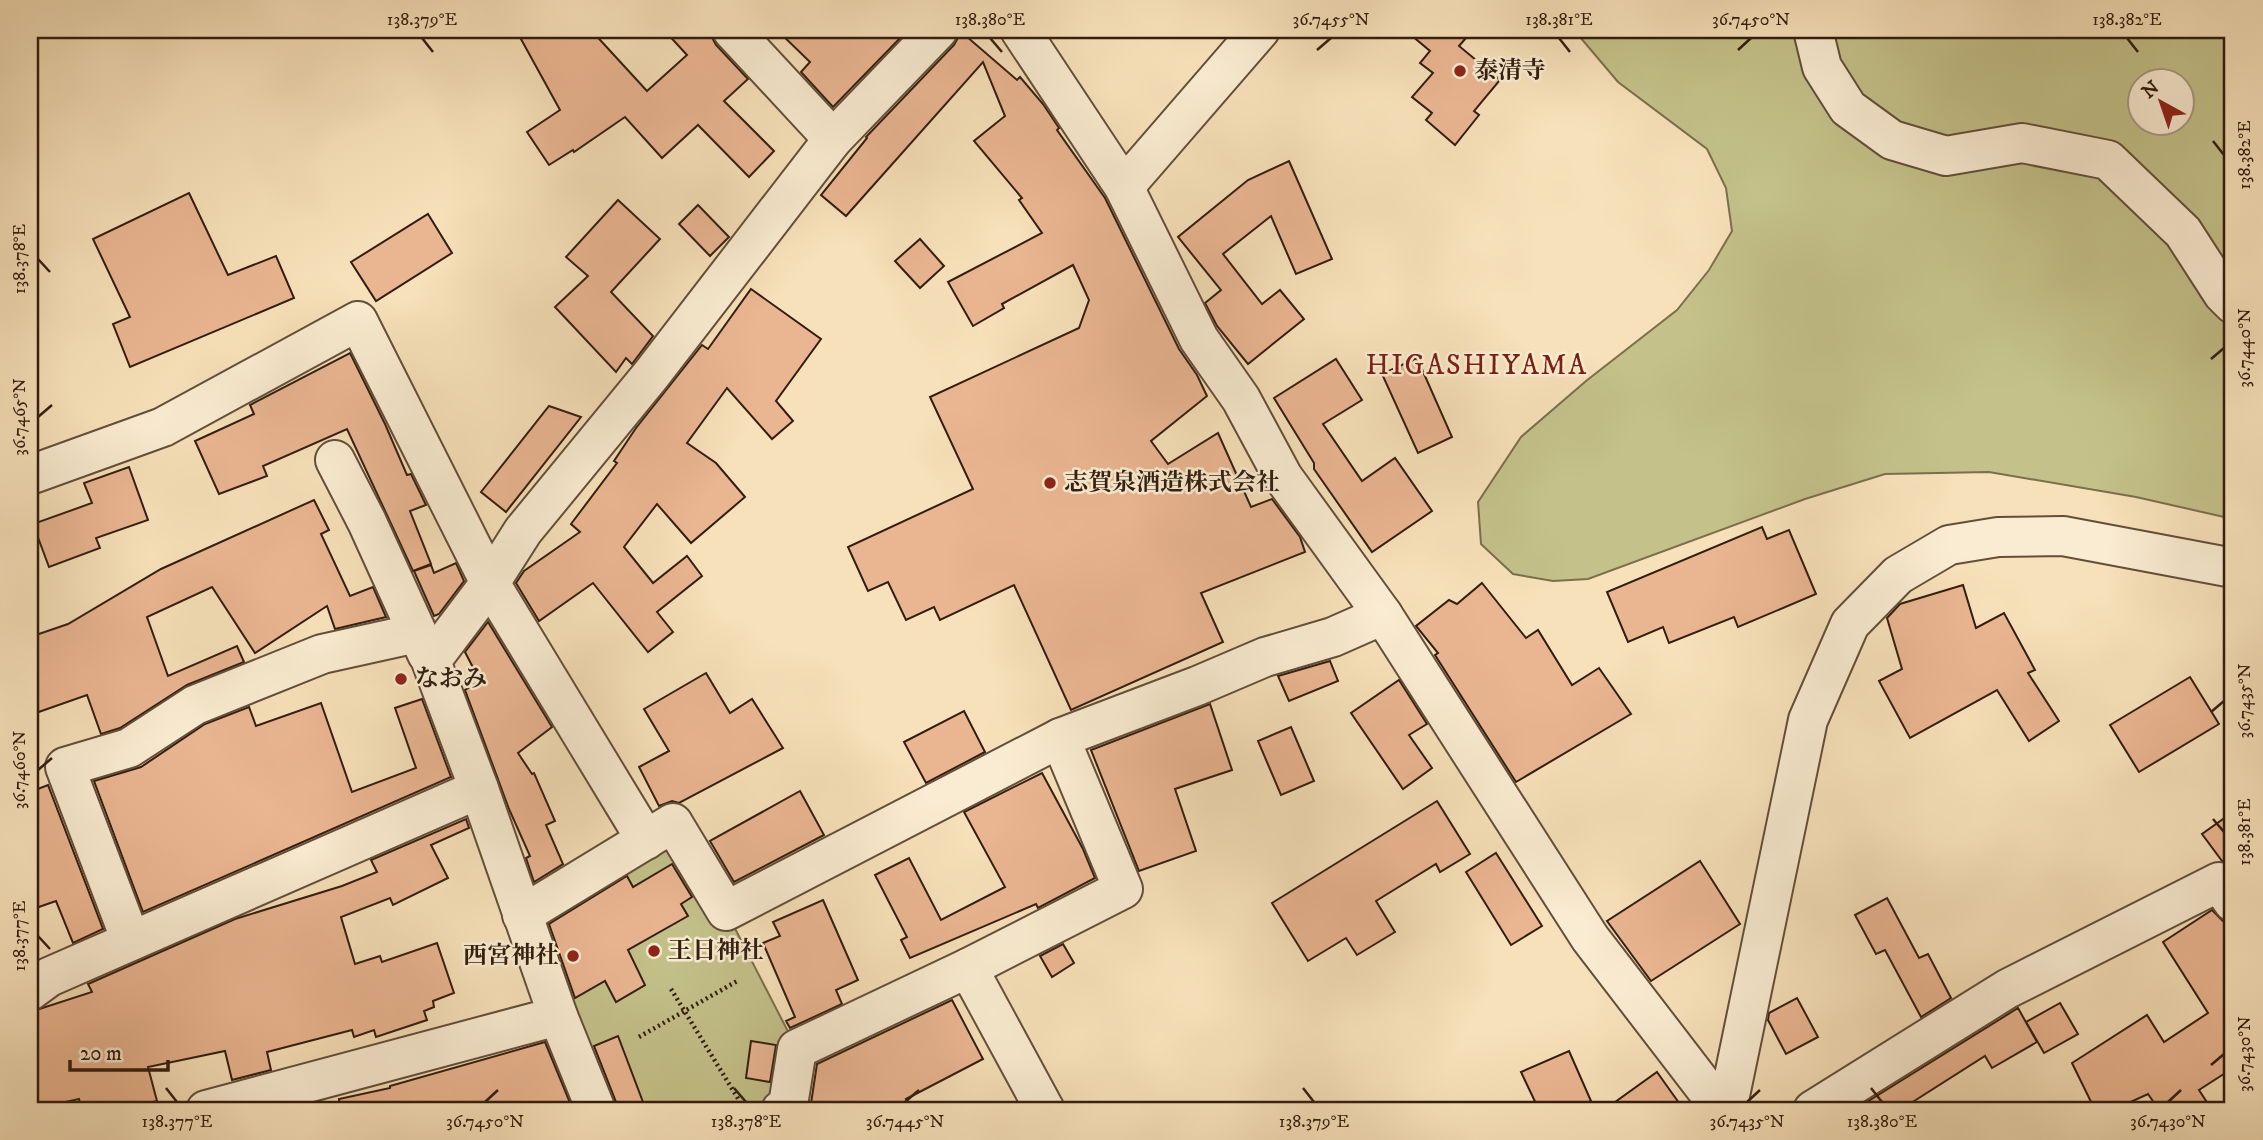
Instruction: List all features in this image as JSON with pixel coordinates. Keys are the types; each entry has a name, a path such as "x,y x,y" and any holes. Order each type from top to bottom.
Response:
{"street":[{"path":"732,30 834,139"},
{"path":"131,941 65,767 129,748 195,705 322,654 424,647 490,583 523,531 651,375 834,139 938,30"},
{"path":"1020,30 1125,187 1199,338 1241,399 1283,477 1383,615 1590,938 1724,1110"},
{"path":"1125,187 1260,30"},
{"path":"1813,30 1822,67 1849,108 1892,140 1947,156 2022,143 2108,160 2183,232 2223,294 2233,304"},
{"path":"30,475 163,427 358,321 490,583 646,840"},
{"path":"335,460 367,522 424,647 479,789 558,1016 596,1110"},
{"path":"1724,1110 1808,720 1850,624 1898,575 1949,545 1986,539 2063,537 2233,568"},
{"path":"522,915 673,823 726,911 1060,737 1197,686 1265,657 1333,637 1383,615"},
{"path":"781,1110 788,1105 797,1049 968,968 1123,889 1060,737"},
{"path":"30,991 49,977 479,789"},
{"path":"1813,1110 2007,989 2219,882 2233,902"},
{"path":"968,968 1045,1110"},
{"path":"206,1110 558,1016"}],"path":[{"path":"639,1037 739,980"},
{"path":"671,989 745,1110"}],"shaded area":[{"path":"1574,30 2233,30 2233,519 2136,497 1989,472 1885,474 1805,499 1588,579 1553,581 1513,574 1481,544 1478,502 1521,437 1586,381 1677,310 1709,270 1732,231 1726,188 1707,149 1618,82"},
{"path":"673,823 726,911 797,1049 781,1110 596,1110 522,915"}],"building":[{"path":"516,30 591,30 647,91 687,55 664,30 708,30 716,45 748,79 724,101 774,151 749,177 698,125 662,158 625,117 574,152 573,150 549,165 527,132 560,110"},
{"path":"777,30 908,30 833,107 801,72 810,62"},
{"path":"959,30 1017,80 1020,77 1043,104 1059,128 1057,130 1105,198 1179,349 1197,375 1207,396 1151,441 1168,464 1218,433 1251,507 1272,499 1300,537 1305,552 1201,593 1223,642 1071,710 1014,585 940,620 934,607 906,620 888,582 868,591 848,547 973,489 930,397 1079,328 1089,300 1073,265 1002,304 1004,308 973,326 948,282 1042,233 1019,200 1022,198 974,141 1005,116 983,62 846,216 821,195 866,137 954,45"},
{"path":"1405,30 1473,30 1459,46 1500,80 1474,111 1479,115 1455,145 1426,120 1432,113 1412,97 1433,73 1420,63 1430,51"},
{"path":"1289,161 1332,259 1296,274 1271,216 1223,254 1262,304 1280,290 1304,319 1248,364 1217,326 1205,303 1221,290 1178,237 1248,180"},
{"path":"189,193 228,275 276,256 294,298 130,367 113,324 130,317 93,239"},
{"path":"618,200 660,239 611,292 653,336 632,364 626,358 616,372 555,307 588,276 566,257"},
{"path":"698,205 729,237 710,256 679,224"},
{"path":"428,214 452,253 376,301 351,262"},
{"path":"920,239 944,266 920,288 895,261"},
{"path":"751,289 821,339 776,401 793,421 772,439 727,388 687,443 716,463 745,497 691,543 657,504 624,547 653,583 687,556 702,576 657,612 673,632 648,652 593,583 539,621 516,583 524,571 580,532 571,524 617,463 614,461 636,428 702,345 708,349"},
{"path":"350,353 407,475 411,474 426,505 410,511 431,564 413,571 347,429 263,466 267,476 219,494 195,441 254,414 250,405"},
{"path":"1417,358 1452,437 1418,453 1382,374"},
{"path":"1336,359 1362,400 1323,424 1362,481 1395,458 1432,511 1372,552 1314,469 1314,463 1274,398"},
{"path":"549,406 581,417 506,512 481,492"},
{"path":"129,467 148,520 96,538 100,548 49,567 33,524 92,503 84,483"},
{"path":"314,500 329,530 321,534 350,596 373,587 386,617 335,629 327,606 255,653 212,587 147,617 168,676 237,646 244,662 187,685 120,728 101,734 87,695 30,715 30,637 68,624 161,569"},
{"path":"1762,527 1767,539 1789,530 1816,594 1738,627 1734,617 1669,643 1663,627 1628,642 1607,592"},
{"path":"456,563 464,581 439,614 434,616 414,571 431,565 434,573"},
{"path":"1482,583 1526,638 1538,630 1572,685 1599,668 1631,714 1516,782 1435,655 1438,653 1416,626 1449,600 1457,604"},
{"path":"1963,585 1976,628 2004,613 2035,670 2028,673 2059,721 2029,741 1997,690 1910,738 1879,681 1902,669 1887,618 1900,604"},
{"path":"488,622 552,727 518,753 532,774 534,773 555,821 546,825 563,864 534,882 526,858 530,856 509,809 465,690 480,681 465,652"},
{"path":"1330,661 1338,681 1289,701 1278,676"},
{"path":"706,673 730,713 752,699 783,748 679,803 672,801 659,806 639,767 669,751 644,709"},
{"path":"2190,677 2219,724 2139,772 2110,725"},
{"path":"1399,680 1427,724 1409,735 1432,768 1403,789 1351,713"},
{"path":"422,699 451,777 143,912 94,781 141,767 205,724 249,707 256,726 321,703 352,792 416,768 395,708"},
{"path":"1210,704 1232,770 1175,789 1196,851 1139,871 1091,750"},
{"path":"964,711 985,752 926,783 904,742"},
{"path":"1291,727 1314,781 1281,795 1258,741"},
{"path":"1042,773 1083,849 1095,878 1038,908 1036,904 910,958 901,940 907,937 875,875 909,858 941,920 1005,887 964,812"},
{"path":"48,785 103,929 73,943 56,901 30,910 30,792"},
{"path":"800,791 824,835 734,882 710,841"},
{"path":"1437,801 1470,854 1440,872 1436,864 1376,901 1395,932 1357,955 1346,938 1308,961 1272,903"},
{"path":"2233,812 2233,866 2222,861 2202,834"},
{"path":"466,819 469,828 431,845 448,878 393,905 390,898 341,917 355,964 380,956 382,962 437,943 454,993 433,1001 434,1007 424,1011 427,1020 376,1037 374,1030 354,1037 352,1030 267,1052 271,1070 232,1080 225,1051 148,1067 157,1101 121,1110 82,1110 79,1099 30,1110 30,1012 92,992 88,984 235,919 342,886 377,872 371,860"},
{"path":"1496,853 1542,926 1511,945 1466,872"},
{"path":"1700,861 1740,924 1651,981 1607,921"},
{"path":"672,864 692,897 681,904 688,916 628,950 645,985 616,1002 605,981 575,998 549,924 627,876 633,887"},
{"path":"1887,898 1919,958 1928,954 1951,998 1921,1017 1885,950 1876,954 1855,915"},
{"path":"823,900 858,980 836,990 842,1004 790,1028 786,1021 795,1017 763,943 780,936 773,922"},
{"path":"2212,910 2223,921 2233,924 2233,1068 2199,1090 2212,1110 2159,1110 2148,1094 2113,1110 2095,1110 2072,1063 2147,1015 2164,1042 2208,1013 2163,942"},
{"path":"1063,944 1074,963 1052,977 1040,956"},
{"path":"1797,998 1818,1037 1786,1054 1768,1020 1769,1013"},
{"path":"952,1000 983,1059 906,1099 913,1110 810,1110 817,1064"},
{"path":"2060,1003 2078,1034 2044,1053 2026,1022"},
{"path":"2018,1008 2037,1042 1992,1068 1985,1056 1900,1110 1854,1110"},
{"path":"618,1036 646,1110 617,1110 594,1046"},
{"path":"751,1041 776,1045 770,1082 746,1078"},
{"path":"545,1042 573,1110 340,1110 339,1099 390,1088"},
{"path":"1569,1051 1591,1101 1570,1110 1539,1110 1521,1072"},
{"path":"1657,1072 1684,1110 1604,1110"}],"place":[{"name":"泰清寺","path":"1460,71"},
{"name":"志賀泉酒造株式会社","path":"1050,483"},
{"name":"なおみ","path":"401,679"},
{"name":"王日神社","path":"654,951"},
{"name":"西宮神社","path":"573,956"}],"district":[{"name":"HIGASHIYAMA","path":"1477,365"}]}
